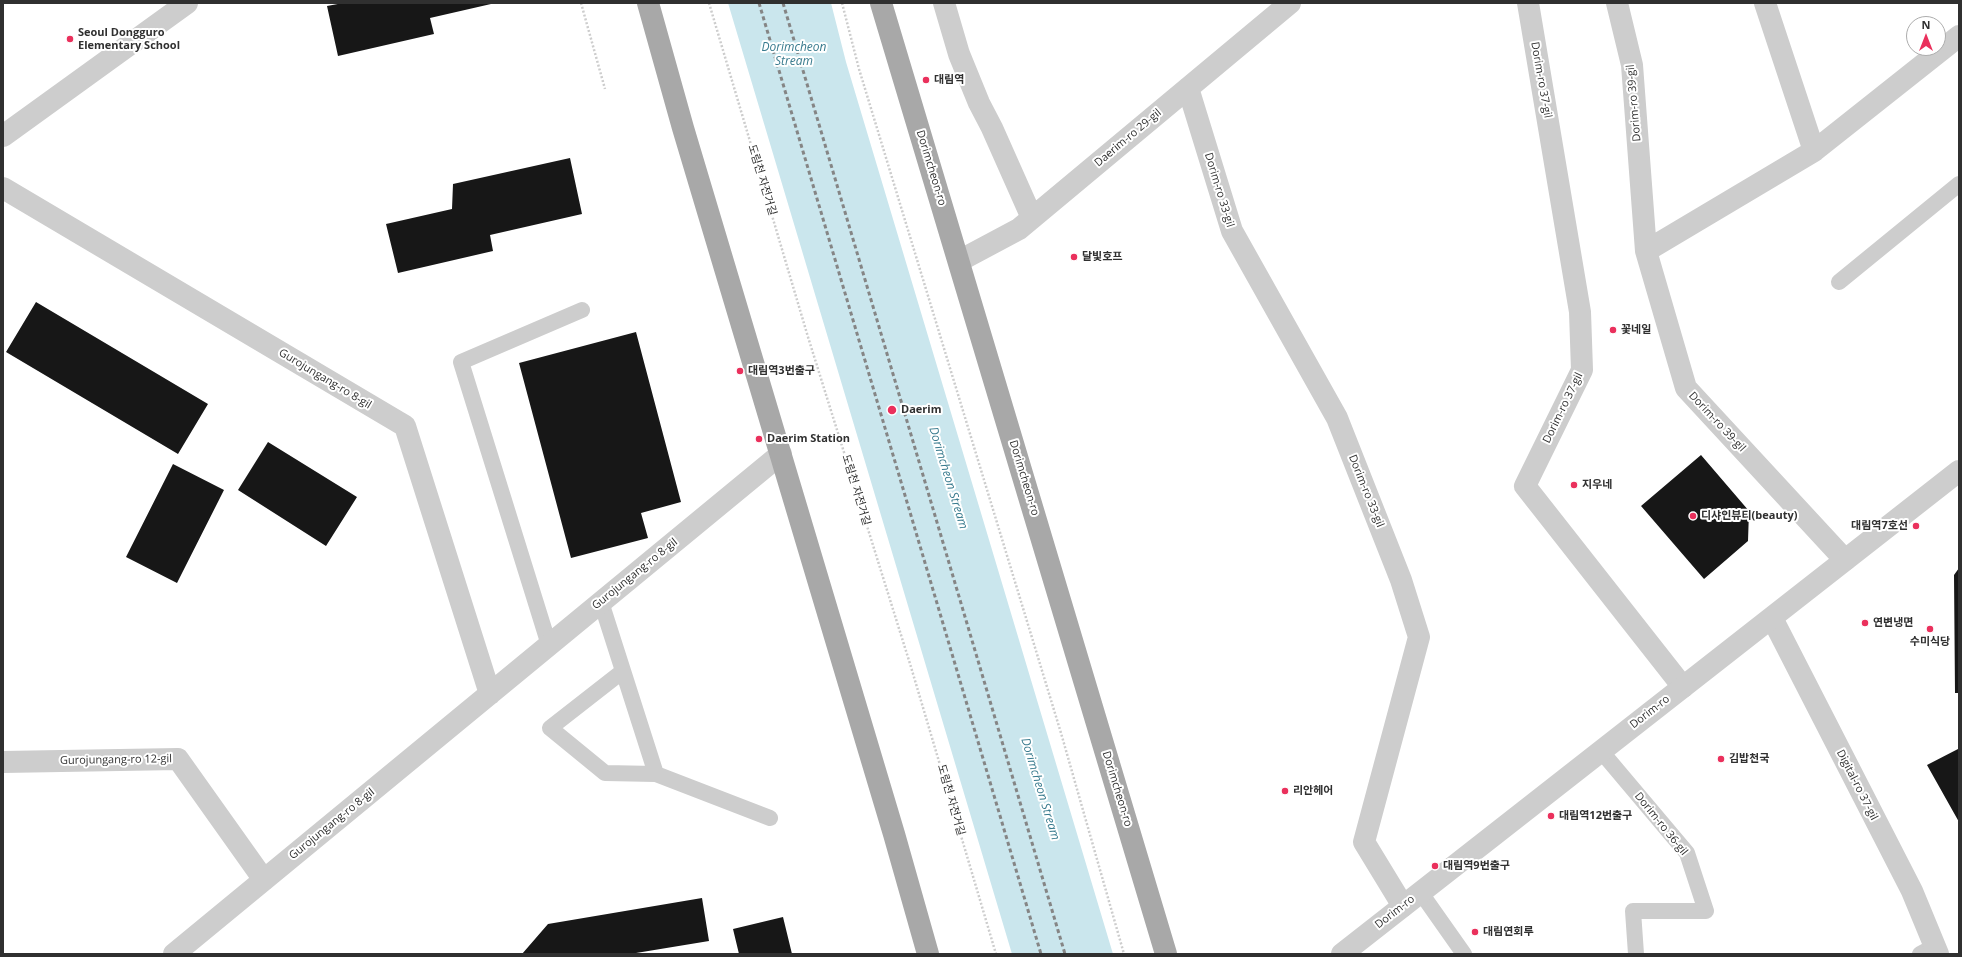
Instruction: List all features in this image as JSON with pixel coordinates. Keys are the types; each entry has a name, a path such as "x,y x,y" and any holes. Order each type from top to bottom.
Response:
{"main road":[{"path":"648,3 683,128 894,834 928,954"},
{"name":"Dorimcheon-ro","path":"881,3 1166,954"}],"street":[{"path":"3,136 187,3"},
{"path":"944,3 959,54 979,103 992,128 1032,218"},
{"name":"Daerim-ro 29-gil","path":"959,261 1019,229 1290,3"},
{"name":"Dorim-ro 37-gil","path":"1528,3 1580,312 1582,370 1525,486 1683,687"},
{"name":"Dorim-ro 39-gil","path":"1617,3 1632,65 1646,252 1686,388 1845,560"},
{"path":"1765,3 1814,151"},
{"path":"1646,252 1814,151 1959,36"},
{"name":"Dorim-ro 33-gil","path":"1188,88 1232,231 1337,418 1401,580 1419,638 1364,842 1403,906"},
{"name":"Gurojungang-ro 8-gil","path":"3,188 405,426 490,694"},
{"name":"Gurojungang-ro 8-gil","path":"174,954 780,454"},
{"name":"Dorim-ro","path":"1342,954 1959,471"},
{"name":"Digital-ro 37-gil","path":"1772,618 1912,891 1931,951"},
{"name":"Gurojungang-ro 12-gil","path":"3,762 178,759 264,880"}],"lane":[{"path":"1839,282 1959,184"},
{"path":"549,645 461,362 582,310"},
{"path":"601,602 656,774"},
{"path":"623,672 550,728 605,773 656,774 770,818"},
{"name":"Dorim-ro 36-gil","path":"1600,751 1687,853 1706,911 1633,911 1636,954"},
{"path":"1421,893 1464,954"}],"path":[{"path":"581,3 605,89"},
{"name":"도림천 자전거길","path":"709,3 808,337 912,667 996,954"},
{"path":"842,3 859,69 1061,733 1124,954"}],"water":[{"name":"Dorimcheon Stream","path":"728,3 831,3 846,62 1113,954 1012,954"}],"building":[{"path":"343,3 491,4 430,18 434,34 338,56 327,6"},
{"path":"570,158 582,214 490,235 493,251 398,273 386,224 452,209 453,184"},
{"path":"36,302 208,404 178,454 6,352"},
{"path":"636,332 681,502 641,513 648,538 571,558 519,363"},
{"path":"268,442 357,497 326,546 238,490"},
{"path":"1701,455 1749,511 1748,541 1704,579 1641,506"},
{"path":"173,464 224,490 177,583 126,557"},
{"path":"1959,568 1959,693 1955,693 1954,575"},
{"path":"1958,749 1959,751 1959,822 1927,765"},
{"path":"702,898 709,941 630,954 522,954 548,924"},
{"path":"783,917 792,954 739,954 733,929"}],"railway":[{"path":"759,3 1041,954"},
{"path":"783,3 1065,954"}],"place":[{"name":"Seoul Dongguro Elementary School","path":"70,39"},
{"name":"대림역","path":"926,80"},
{"name":"달빛호프","path":"1074,257"},
{"name":"꽃네일","path":"1613,330"},
{"name":"대림역3번출구","path":"740,371"},
{"name":"Daerim","path":"892,410"},
{"name":"Daerim Station","path":"759,439"},
{"name":"지우네","path":"1574,485"},
{"name":"디샤인뷰티(beauty)","path":"1693,516"},
{"name":"대림역7호선","path":"1916,526"},
{"name":"연변냉면","path":"1865,623"},
{"name":"수미식당","path":"1930,629"},
{"name":"김밥천국","path":"1721,759"},
{"name":"리안헤어","path":"1285,791"},
{"name":"대림역12번출구","path":"1551,816"},
{"name":"대림역9번출구","path":"1435,866"},
{"name":"대림연회루","path":"1475,932"}]}
